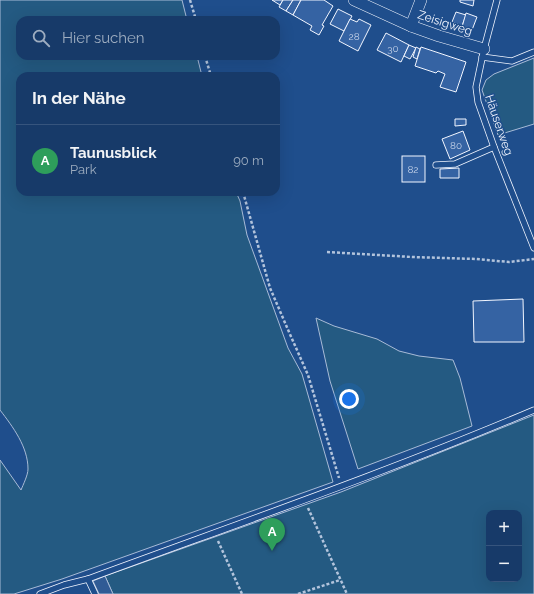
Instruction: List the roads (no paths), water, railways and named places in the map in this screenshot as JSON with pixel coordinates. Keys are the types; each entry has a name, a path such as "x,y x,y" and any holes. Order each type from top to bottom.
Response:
{"street":[{"name":"Zeisigweg","path":"354,0 411,26 483,53"},
{"path":"411,26 421,0"}],"lane":[{"name":"Häuserweg","path":"497,0 476,87 478,102 534,248"},
{"path":"483,53 512,60 534,52"},
{"path":"436,165 455,164 494,147"},
{"path":"40,594 64,585 88,579 343,485 468,438 534,410"},
{"path":"88,579 95,594"}],"place":[{"name":"Taunusblick","path":"272,551"}]}
